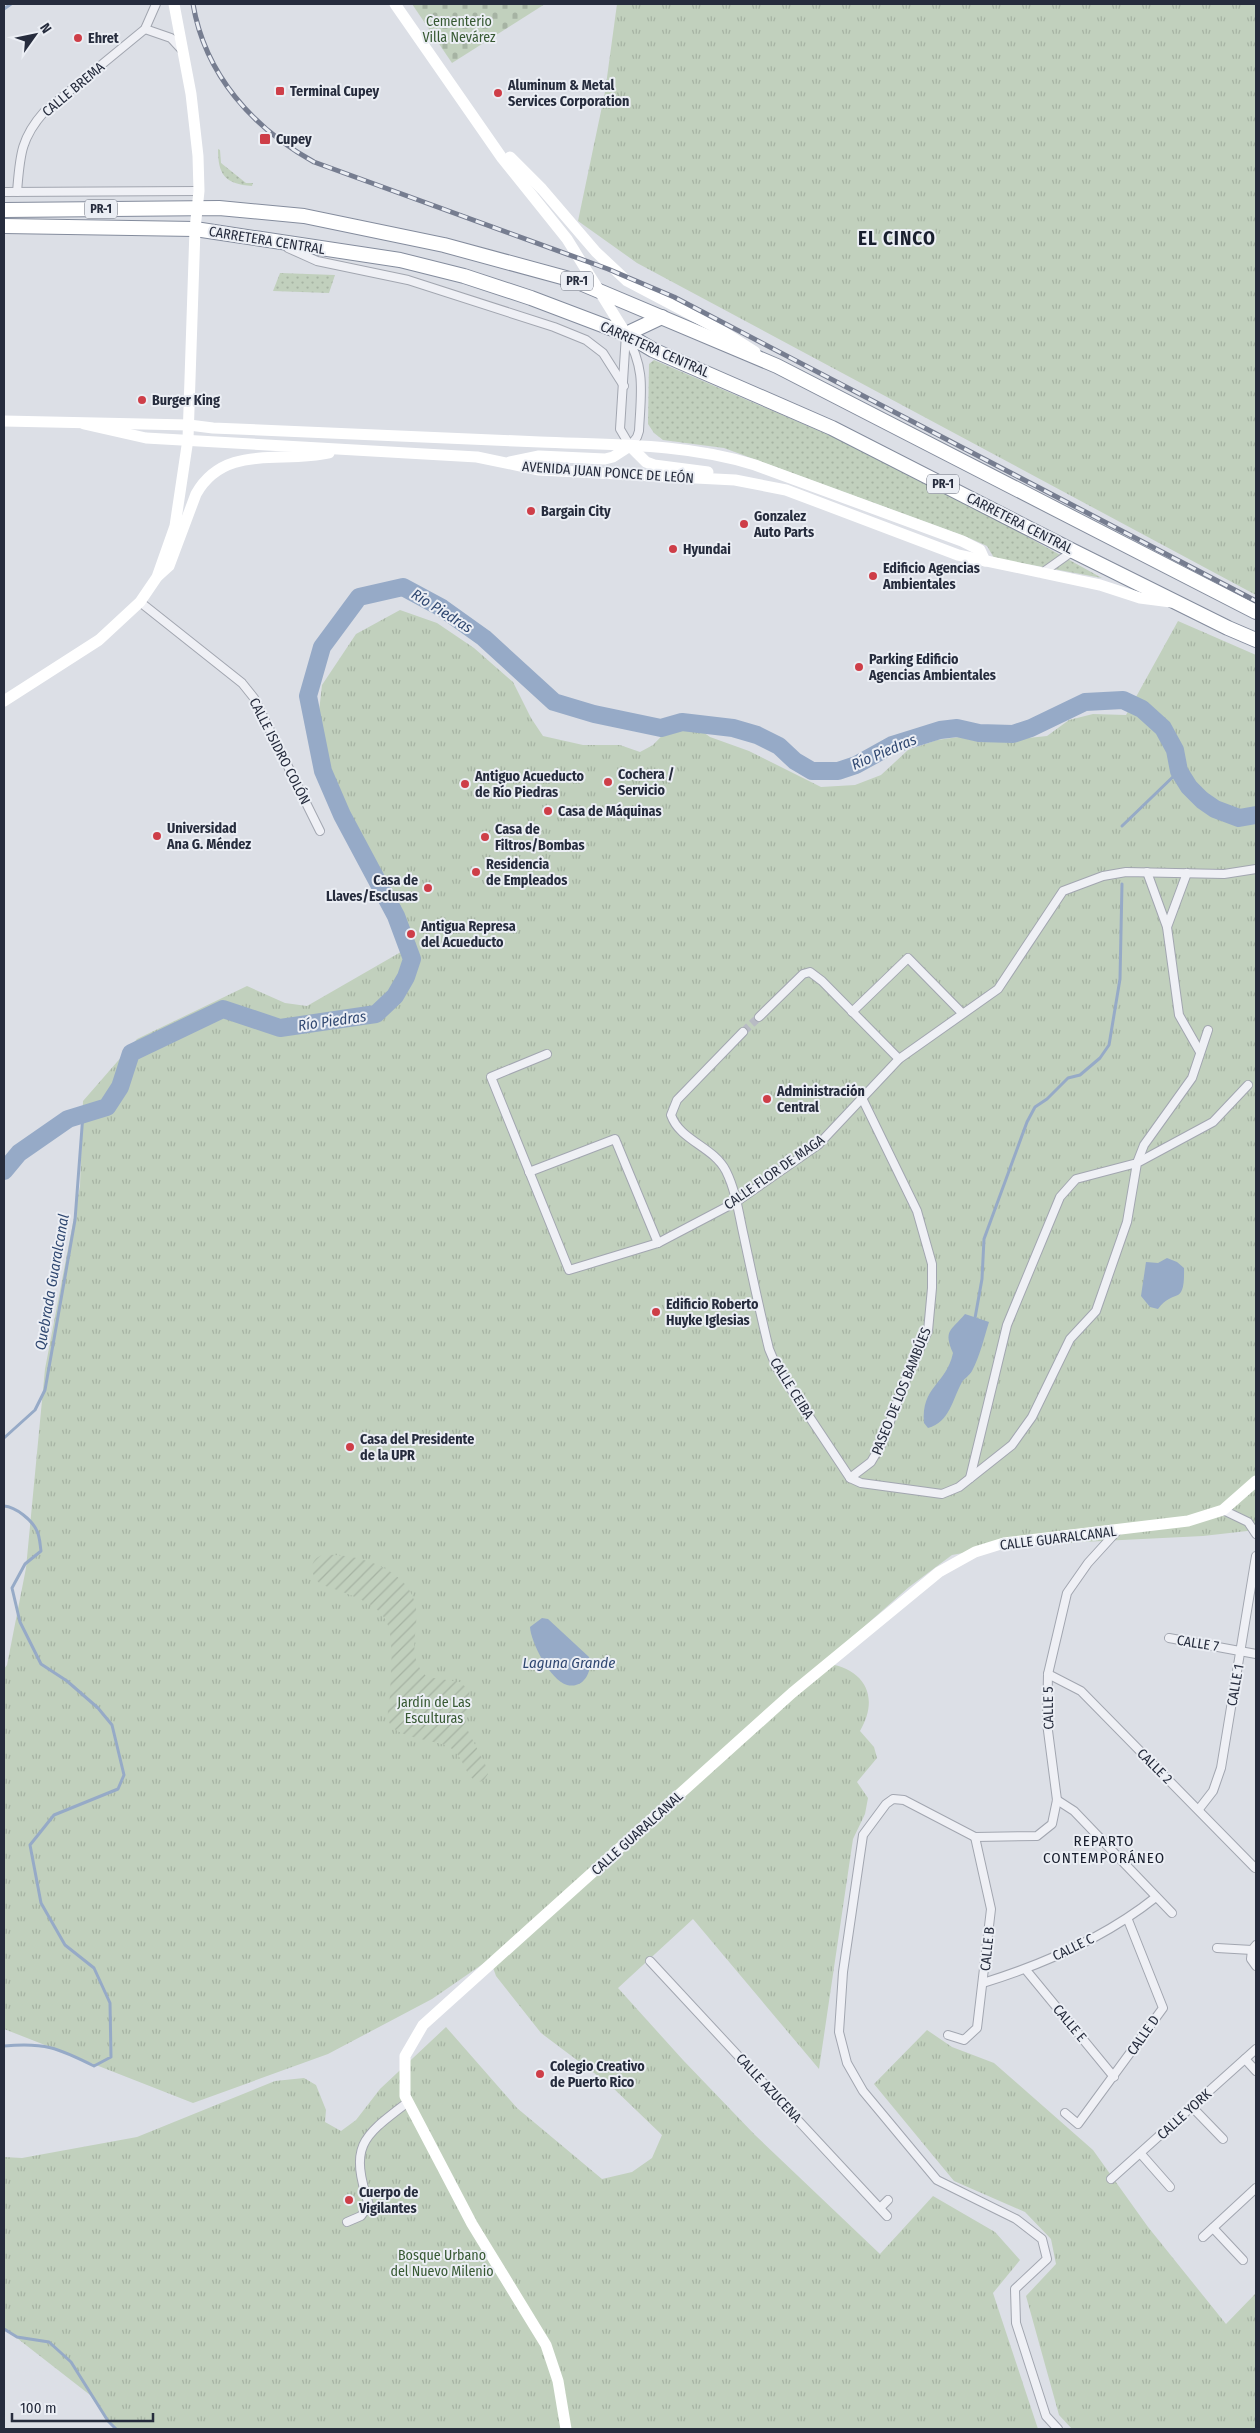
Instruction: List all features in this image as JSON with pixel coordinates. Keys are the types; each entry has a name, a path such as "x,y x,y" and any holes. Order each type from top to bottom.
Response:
{"highway":[{"name":"CARRETERA CENTRAL","path":"4,210 219,208 304,216 367,228 491,257 573,280 777,366 1256,612"},
{"name":"CARRETERA CENTRAL","path":"4,226 195,229 400,260 464,276 531,298 626,334 653,350 832,428 1072,551 1256,640"},
{"path":"626,334 662,317"}],"street":[{"path":"156,4 145,29 171,38 183,51"},
{"path":"157,577 174,526 188,439 195,229 199,191 194,118 174,4"},
{"path":"395,4 502,158 567,239 637,353 642,376 639,431 637,438 630,446 613,457 605,459 539,456 504,463"},
{"name":"CALLE BREMA","path":"17,192 20,154 26,136 32,126 44,112 145,29"},
{"path":"479,126 542,189 596,252 627,281 722,331 777,366"},
{"path":"4,192 199,191"},
{"path":"272,240 317,261 408,280 554,327 586,340 603,354 624,386"},
{"path":"626,334 620,429 630,446 646,462 654,465 721,474 735,480"},
{"name":"AVENIDA JUAN PONCE DE LEÓN","path":"4,421 189,425 214,428 477,438 683,449 737,459 962,541 980,550 985,562"},
{"name":"AVENIDA JUAN PONCE DE LEÓN","path":"84,424 146,438 477,457 539,470 735,480 786,490 958,555 1100,585 1140,598 1175,602"},
{"name":"AVENIDA JUAN PONCE DE LEÓN","path":"188,439 197,432 214,428"},
{"path":"4,700 99,640 140,602 157,577 169,566 196,494 202,484 216,470 228,463 254,458 312,457 344,450"},
{"path":"1041,573 1072,551"},
{"name":"CALLE ISIDRO COLÓN","path":"140,602 242,683 254,698 320,831"},
{"path":"1200,1052 1179,1015 1167,928 1147,872 1224,874 1256,869"},
{"name":"CALLE FLOR DE MAGA","path":"529,1172 569,1270 658,1243 736,1202 818,1145 898,1059 998,988 1063,891 1103,876 1147,872"},
{"path":"1167,928 1187,874"},
{"path":"852,1012 908,958 962,1013"},
{"path":"759,1017 803,974 810,972 822,981 898,1059"},
{"path":"850,1478 861,1483 942,1494 959,1487 1012,1445 1032,1418 1070,1339 1096,1311 1127,1222 1137,1162 1144,1145 1192,1078 1208,1030"},
{"name":"CALLE CEIBA","path":"744,1032 677,1100 672,1115 683,1134 698,1142 723,1167 736,1202 769,1349 777,1368 850,1478"},
{"path":"547,1054 491,1077 529,1172 614,1139 658,1243"},
{"path":"970,1478 1008,1325 1060,1197 1076,1179 1137,1162 1213,1122 1248,1085"},
{"name":"PASEO DE LOS BAMBÚES","path":"850,1478 871,1462 881,1445 908,1374 928,1331 932,1288 932,1264 917,1211 862,1098"},
{"name":"CALLE GUARALCANAL","path":"566,2429 558,2381 546,2345 472,2224 405,2096 403,2076 405,2056 422,2025 792,1693 939,1572 975,1552 1004,1543 1188,1522 1222,1510 1256,1482"},
{"path":"1222,1510 1248,1522 1256,1534"},
{"name":"CALLE 5","path":"975,1836 1037,1836 1052,1824 1057,1800 1047,1723 1048,1674 1067,1593 1088,1563 1118,1530"},
{"name":"CALLE 1","path":"1199,1809 1213,1791 1221,1768 1256,1556"},
{"name":"CALLE 7","path":"1169,1638 1256,1654"},
{"name":"CALLE 2","path":"1048,1674 1081,1691 1255,1868"},
{"path":"975,1836 904,1800 893,1799 886,1804 868,1826 863,1835 843,1972 839,2032 847,2063 863,2091 937,2180 1016,2219 1042,2239 1047,2259 1015,2289 1016,2323 1046,2416 1058,2429"},
{"path":"1057,1800 1074,1811 1172,1913"},
{"name":"CALLE B","path":"948,2035 964,2040 977,2028 984,1984 991,1909 975,1836"},
{"name":"CALLE C","path":"984,1984 1026,1970 1128,1920 1156,1897"},
{"name":"CALLE D","path":"1065,2114 1078,2124 1163,2008 1128,1920"},
{"path":"1217,1948 1254,1947 1251,1959 1256,1966"},
{"name":"CALLE AZUCENA","path":"650,1961 888,2216"},
{"name":"CALLE E","path":"1026,1970 1114,2077"},
{"name":"CALLE YORK","path":"1111,2179 1256,2049"},
{"path":"1245,2059 1256,2071"},
{"path":"347,2222 361,2216 369,2205 360,2180 359,2157 362,2144 374,2128 408,2102"},
{"path":"1192,2107 1223,2139"},
{"path":"1141,2154 1170,2187"},
{"path":"1202,2237 1256,2188"},
{"path":"880,2208 888,2200"},
{"path":"1212,2228 1243,2260"}],"green space":[{"name":"Cementerio Villa Nevárez","path":"412,4 545,4 452,63"},
{"path":"617,4 1256,4 1256,595 637,263 578,221 605,92"},
{"path":"218,149 220,150 221,163 246,183 253,183 252,186 235,183 225,176 218,158"},
{"path":"280,273 335,275 329,293 273,291"},
{"path":"654,360 845,442 1008,526 1102,578 994,558 987,546 967,537 724,448 663,440 654,433 648,424 649,364"},
{"name":"Bosque Urbano del Nuevo Milenio","path":"400,610 437,623 474,648 513,682 531,718 543,736 583,745 620,745 640,752 653,745 681,716 710,737 749,751 821,787 855,785 881,775 908,750 937,740 959,737 976,741 1010,740 1047,736 1069,720 1093,714 1126,715 1178,621 1256,655 1256,1530 1203,1536 1000,1546 952,1555 909,1587 823,1663 849,1670 864,1685 868,1695 869,1706 860,1731 874,1747 877,1758 857,1782 868,1798 865,1814 853,1839 819,2069 693,1919 618,1988 683,2060 755,2135 880,2254 933,2196 995,2232 1020,2260 993,2293 1038,2429 115,2429 90,2395 4,2328 4,2157 22,2158 137,2137 275,2081 304,2078 316,2085 326,2110 325,2122 341,2131 356,2120 380,2089 446,2027 517,2108 602,2179 632,2172 652,2158 662,2135 610,2085 541,2033 496,1976 490,1959 432,1999 328,2054 193,2103 4,2029 4,1669 7,1665 26,1568 45,1369 80,1186 83,1101 137,1039 247,986 285,1003 307,1006 406,949 403,938 338,814 315,747 322,685 356,634"},
{"name":"Jardín de Las Esculturas","path":"322,1555 350,1557 380,1566 393,1573 412,1594 416,1608 414,1644 416,1661 427,1677 460,1682 469,1690 470,1700 465,1725 487,1768 488,1774 483,1781 477,1782 472,1779 454,1750 443,1744 401,1733 390,1724 388,1713 391,1667 390,1631 385,1619 377,1609 364,1601 320,1584 314,1576 312,1568 314,1561"},
{"path":"927,2030 952,2047 994,2063 1093,2150 1148,2227 1226,2324 1256,2293 1256,2429 1072,2429 1059,2415 1026,2296 1056,2264 1051,2239 1025,2212 954,2181 874,2084"}],"water":[{"path":"1167,1258 1177,1262 1184,1268 1183,1288 1180,1293 1169,1299 1158,1309 1150,1307 1141,1296 1146,1262 1158,1263"},
{"path":"965,1314 989,1322 982,1347 972,1371 962,1382 946,1416 928,1428 924,1423 926,1401 950,1364 953,1353 949,1340 950,1331"},
{"name":"Laguna Grande","path":"542,1618 548,1619 589,1657 590,1668 582,1682 573,1686 561,1682 542,1660 530,1627"}],"waterway":[{"path":"4,9 11,4"},
{"name":"Río Piedras","path":"4,1171 19,1153 68,1119 107,1107 120,1087 131,1053 223,1009 280,1028 376,1014 395,996 406,977 412,959 396,916 342,815 323,771 308,696 322,647 359,597 403,587 442,608 484,638 554,702 594,714 661,728 682,722 733,728 757,735 779,746 795,761 812,771 838,771 856,765 892,745 940,730 957,728 979,733 1013,734 1031,728 1085,702 1123,700 1142,709 1163,728 1175,750 1179,771 1189,787 1202,800 1215,809 1239,818 1256,815"},
{"path":"1122,826 1179,771"},
{"path":"975,1318 982,1279 984,1239 1027,1122 1035,1107 1047,1099 1068,1078 1080,1075 1100,1058 1109,1045 1120,979 1122,884"},
{"name":"Quebrada Guaralcanal","path":"4,1438 35,1410 45,1390 75,1220 83,1114"},
{"name":"Quebrada Guaralcanal","path":"4,1506 18,1511 28,1519 35,1527 40,1541 41,1551 25,1564 12,1588 20,1622 41,1664 67,1681 98,1708 112,1725 124,1775 118,1789 54,1815 30,1845 41,1903 65,1945 94,1968 110,2003 111,2057 94,2066 50,2048 30,2045 4,2046"},
{"name":"Quebrada Guaralcanal","path":"4,2329 17,2337 49,2342 71,2362 108,2421 116,2429"}],"tunnel":[{"path":"743,1032 759,1017"}],"railway":[{"path":"193,4 199,30 208,54 220,76 235,97 271,133 314,162 608,269 674,297 1256,601"}],"place":[{"name":"Ehret","path":"78,38"},
{"name":"Terminal Cupey","path":"280,91"},
{"name":"Aluminum & Metal Services Corporation","path":"498,93"},
{"name":"Cupey","path":"265,139"},
{"name":"Burger King","path":"142,400"},
{"name":"Bargain City","path":"531,511"},
{"name":"Gonzalez Auto Parts","path":"744,524"},
{"name":"Hyundai","path":"673,549"},
{"name":"Edificio Agencias Ambientales","path":"873,576"},
{"name":"Parking Edificio Agencias Ambientales","path":"859,667"},
{"name":"Cochera / Servicio","path":"608,782"},
{"name":"Antiguo Acueducto de Río Piedras","path":"465,784"},
{"name":"Casa de Máquinas","path":"548,811"},
{"name":"Universidad Ana G. Méndez","path":"157,836"},
{"name":"Casa de Filtros/Bombas","path":"485,837"},
{"name":"Residencia de Empleados","path":"476,872"},
{"name":"Casa de Llaves/Esclusas","path":"428,888"},
{"name":"Antigua Represa del Acueducto","path":"411,934"},
{"name":"Administración Central","path":"767,1099"},
{"name":"Edificio Roberto Huyke Iglesias","path":"656,1312"},
{"name":"Casa del Presidente de la UPR","path":"350,1447"},
{"name":"Colegio Creativo de Puerto Rico","path":"540,2074"},
{"name":"Cuerpo de Vigilantes","path":"349,2200"}],"district":[{"name":"EL CINCO","path":"897,238"},
{"name":"REPARTO CONTEMPORÁNEO","path":"1104,1850"}]}
